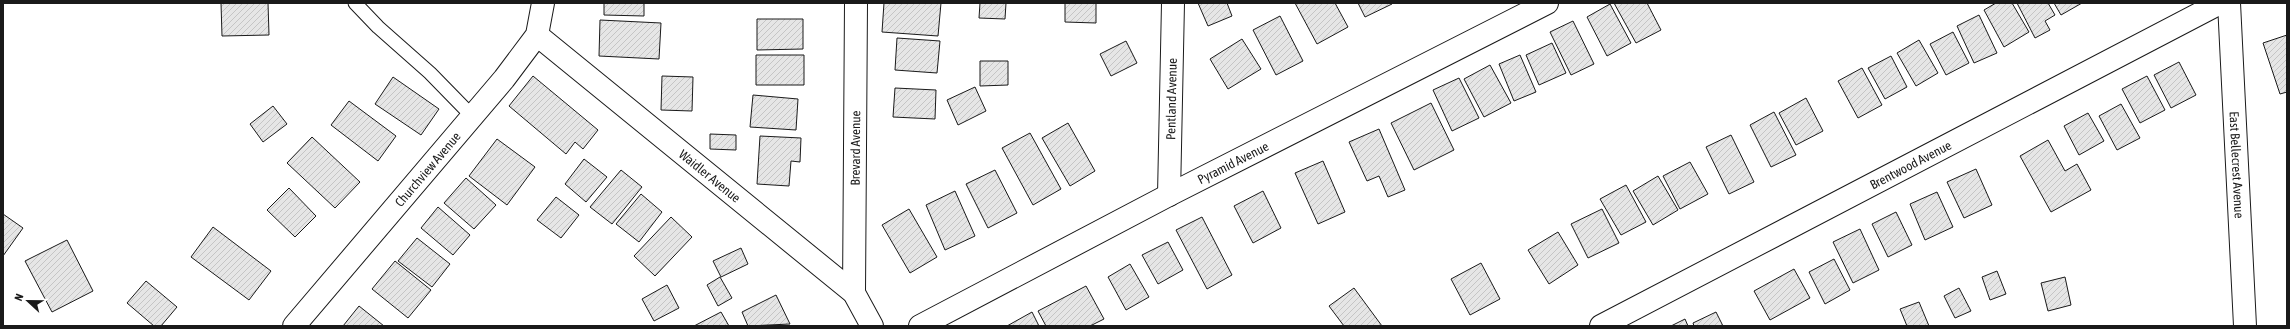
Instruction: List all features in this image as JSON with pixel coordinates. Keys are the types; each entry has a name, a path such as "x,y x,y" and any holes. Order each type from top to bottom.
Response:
{"street":[{"name":"Churchview Avenue","path":"294,326 472,116 537,36 543,3"},
{"name":"Brevard Avenue","path":"854,293 856,3"},
{"name":"Pentland Avenue","path":"1169,195 1173,3"},
{"name":"Pyramid Avenue","path":"920,326 1169,195 1547,3"},
{"name":"Brentwood Avenue","path":"1600,326 2220,3"},
{"name":"East Bellecrest Avenue","path":"2229,3 2245,326"},
{"name":"Waidler Avenue","path":"537,36 854,293 872,326"}],"lane":[{"path":"355,3 378,27 430,72 472,116"}],"building":[{"path":"221,3 268,3 269,35 222,36"},
{"path":"604,3 644,3 644,16 604,15"},
{"path":"884,3 941,3 938,36 882,32"},
{"path":"980,3 1006,3 1005,19 979,18"},
{"path":"1065,3 1096,3 1096,23 1065,22"},
{"path":"1198,3 1227,3 1232,16 1208,26"},
{"path":"1295,3 1335,3 1348,27 1317,44"},
{"path":"1358,3 1391,3 1392,4 1365,17"},
{"path":"1614,3 1647,3 1661,30 1636,43"},
{"path":"1996,3 2012,3 2029,32 2004,47 1984,10"},
{"path":"2017,3 2048,3 2055,15 2045,21 2050,30 2035,38"},
{"path":"2054,3 2082,3 2061,15"},
{"path":"1610,4 1631,43 1607,56 1587,17"},
{"path":"1979,15 1997,53 1974,63 1957,26"},
{"path":"1280,16 1303,61 1276,75 1253,30"},
{"path":"757,19 803,19 803,49 757,50"},
{"path":"600,20 661,23 659,59 599,56"},
{"path":"1573,21 1594,64 1571,75 1550,32"},
{"path":"1953,32 1969,63 1946,75 1930,44"},
{"path":"2287,35 2287,92 2280,94 2263,43"},
{"path":"897,38 940,41 937,73 895,70"},
{"path":"1242,39 1261,69 1228,89 1210,59"},
{"path":"1919,40 1938,73 1916,86 1897,53"},
{"path":"1126,41 1137,63 1111,76 1100,54"},
{"path":"1552,43 1566,73 1539,85 1526,55"},
{"path":"756,55 804,55 804,85 756,85"},
{"path":"1520,55 1536,92 1514,101 1499,64"},
{"path":"1891,56 1907,87 1885,99 1868,68"},
{"path":"980,61 1008,61 1008,85 980,86"},
{"path":"2179,62 2196,95 2171,108 2154,75"},
{"path":"1490,65 1511,103 1484,117 1464,79"},
{"path":"1862,68 1882,105 1858,118 1838,81"},
{"path":"533,76 598,130 583,149 575,142 566,154 509,106"},
{"path":"662,76 693,77 692,111 661,110"},
{"path":"2147,76 2165,110 2140,123 2122,89"},
{"path":"393,77 439,109 421,135 375,104"},
{"path":"1459,78 1479,118 1452,131 1433,90"},
{"path":"975,87 986,111 958,125 947,100"},
{"path":"895,88 936,90 935,119 893,117"},
{"path":"753,95 798,99 796,130 750,127"},
{"path":"1806,98 1823,131 1796,145 1779,113"},
{"path":"349,101 396,136 378,161 331,125"},
{"path":"1431,103 1454,150 1414,170 1391,123"},
{"path":"2121,104 2140,138 2117,150 2099,116"},
{"path":"273,106 287,124 263,142 250,124"},
{"path":"1774,112 1796,155 1771,167 1750,125"},
{"path":"2088,113 2104,141 2079,155 2064,126"},
{"path":"1068,123 1095,171 1070,186 1042,138"},
{"path":"1379,129 1405,190 1388,197 1379,176 1367,181 1349,142"},
{"path":"1030,133 1061,189 1033,205 1002,148"},
{"path":"710,134 736,135 736,150 710,149"},
{"path":"1731,135 1754,182 1729,194 1706,147"},
{"path":"760,136 801,138 800,162 791,161 789,186 757,184"},
{"path":"312,137 360,182 335,208 287,163"},
{"path":"497,139 535,167 507,205 469,176"},
{"path":"2048,140 2065,171 2077,164 2091,190 2051,212 2020,156"},
{"path":"584,159 607,177 586,202 565,184"},
{"path":"1323,161 1345,212 1318,224 1295,173"},
{"path":"1690,162 1708,194 1680,209 1663,176"},
{"path":"1976,169 1992,205 1964,218 1947,182"},
{"path":"621,170 642,187 612,224 590,207"},
{"path":"995,170 1017,213 988,228 966,184"},
{"path":"1658,176 1678,210 1653,225 1633,191"},
{"path":"466,178 496,205 474,229 444,203"},
{"path":"1626,185 1646,222 1621,235 1600,199"},
{"path":"289,188 316,216 295,237 267,210"},
{"path":"955,191 975,236 945,250 926,205"},
{"path":"1263,191 1281,228 1253,243 1234,206"},
{"path":"1937,192 1953,227 1925,240 1910,204"},
{"path":"641,194 662,212 639,242 616,224"},
{"path":"556,197 579,215 561,238 537,220"},
{"path":"438,207 470,235 453,255 421,228"},
{"path":"909,209 937,257 910,273 882,225"},
{"path":"1602,209 1619,243 1588,258 1571,224"},
{"path":"1896,212 1912,245 1888,257 1872,224"},
{"path":"3,214 23,228 3,256"},
{"path":"671,217 692,237 655,276 634,256"},
{"path":"1202,217 1232,275 1207,289 1176,230"},
{"path":"213,227 271,271 249,300 191,257"},
{"path":"1860,229 1879,270 1853,283 1833,242"},
{"path":"1558,232 1578,265 1549,284 1528,250"},
{"path":"417,238 450,264 432,287 398,261"},
{"path":"67,240 93,291 52,312 25,261"},
{"path":"1168,242 1183,270 1158,284 1142,255"},
{"path":"741,248 748,264 721,277 713,261"},
{"path":"1834,259 1850,290 1825,304 1809,272"},
{"path":"395,261 431,290 408,318 372,289"},
{"path":"1481,263 1500,299 1470,315 1451,279"},
{"path":"1130,264 1149,297 1126,310 1108,277"},
{"path":"1794,269 1810,298 1770,320 1754,291"},
{"path":"1997,271 2006,294 1990,300 1982,277"},
{"path":"720,277 732,298 718,306 707,285"},
{"path":"2065,277 2071,305 2048,311 2041,283"},
{"path":"146,281 177,307 161,326 154,326 127,303"},
{"path":"667,285 679,308 654,321 642,299"},
{"path":"1086,286 1104,319 1090,326 1046,326 1038,311"},
{"path":"1354,288 1382,326 1344,326 1329,306"},
{"path":"1959,288 1971,311 1955,318 1944,296"},
{"path":"776,295 790,324 748,326 742,312"},
{"path":"1919,302 1929,326 1907,326 1900,309"},
{"path":"359,306 384,326 343,326"},
{"path":"721,312 729,326 694,326"},
{"path":"1032,312 1039,326 1007,326"},
{"path":"1716,312 1723,326 1694,326 1693,323"},
{"path":"1685,319 1688,326 1671,326"}]}
